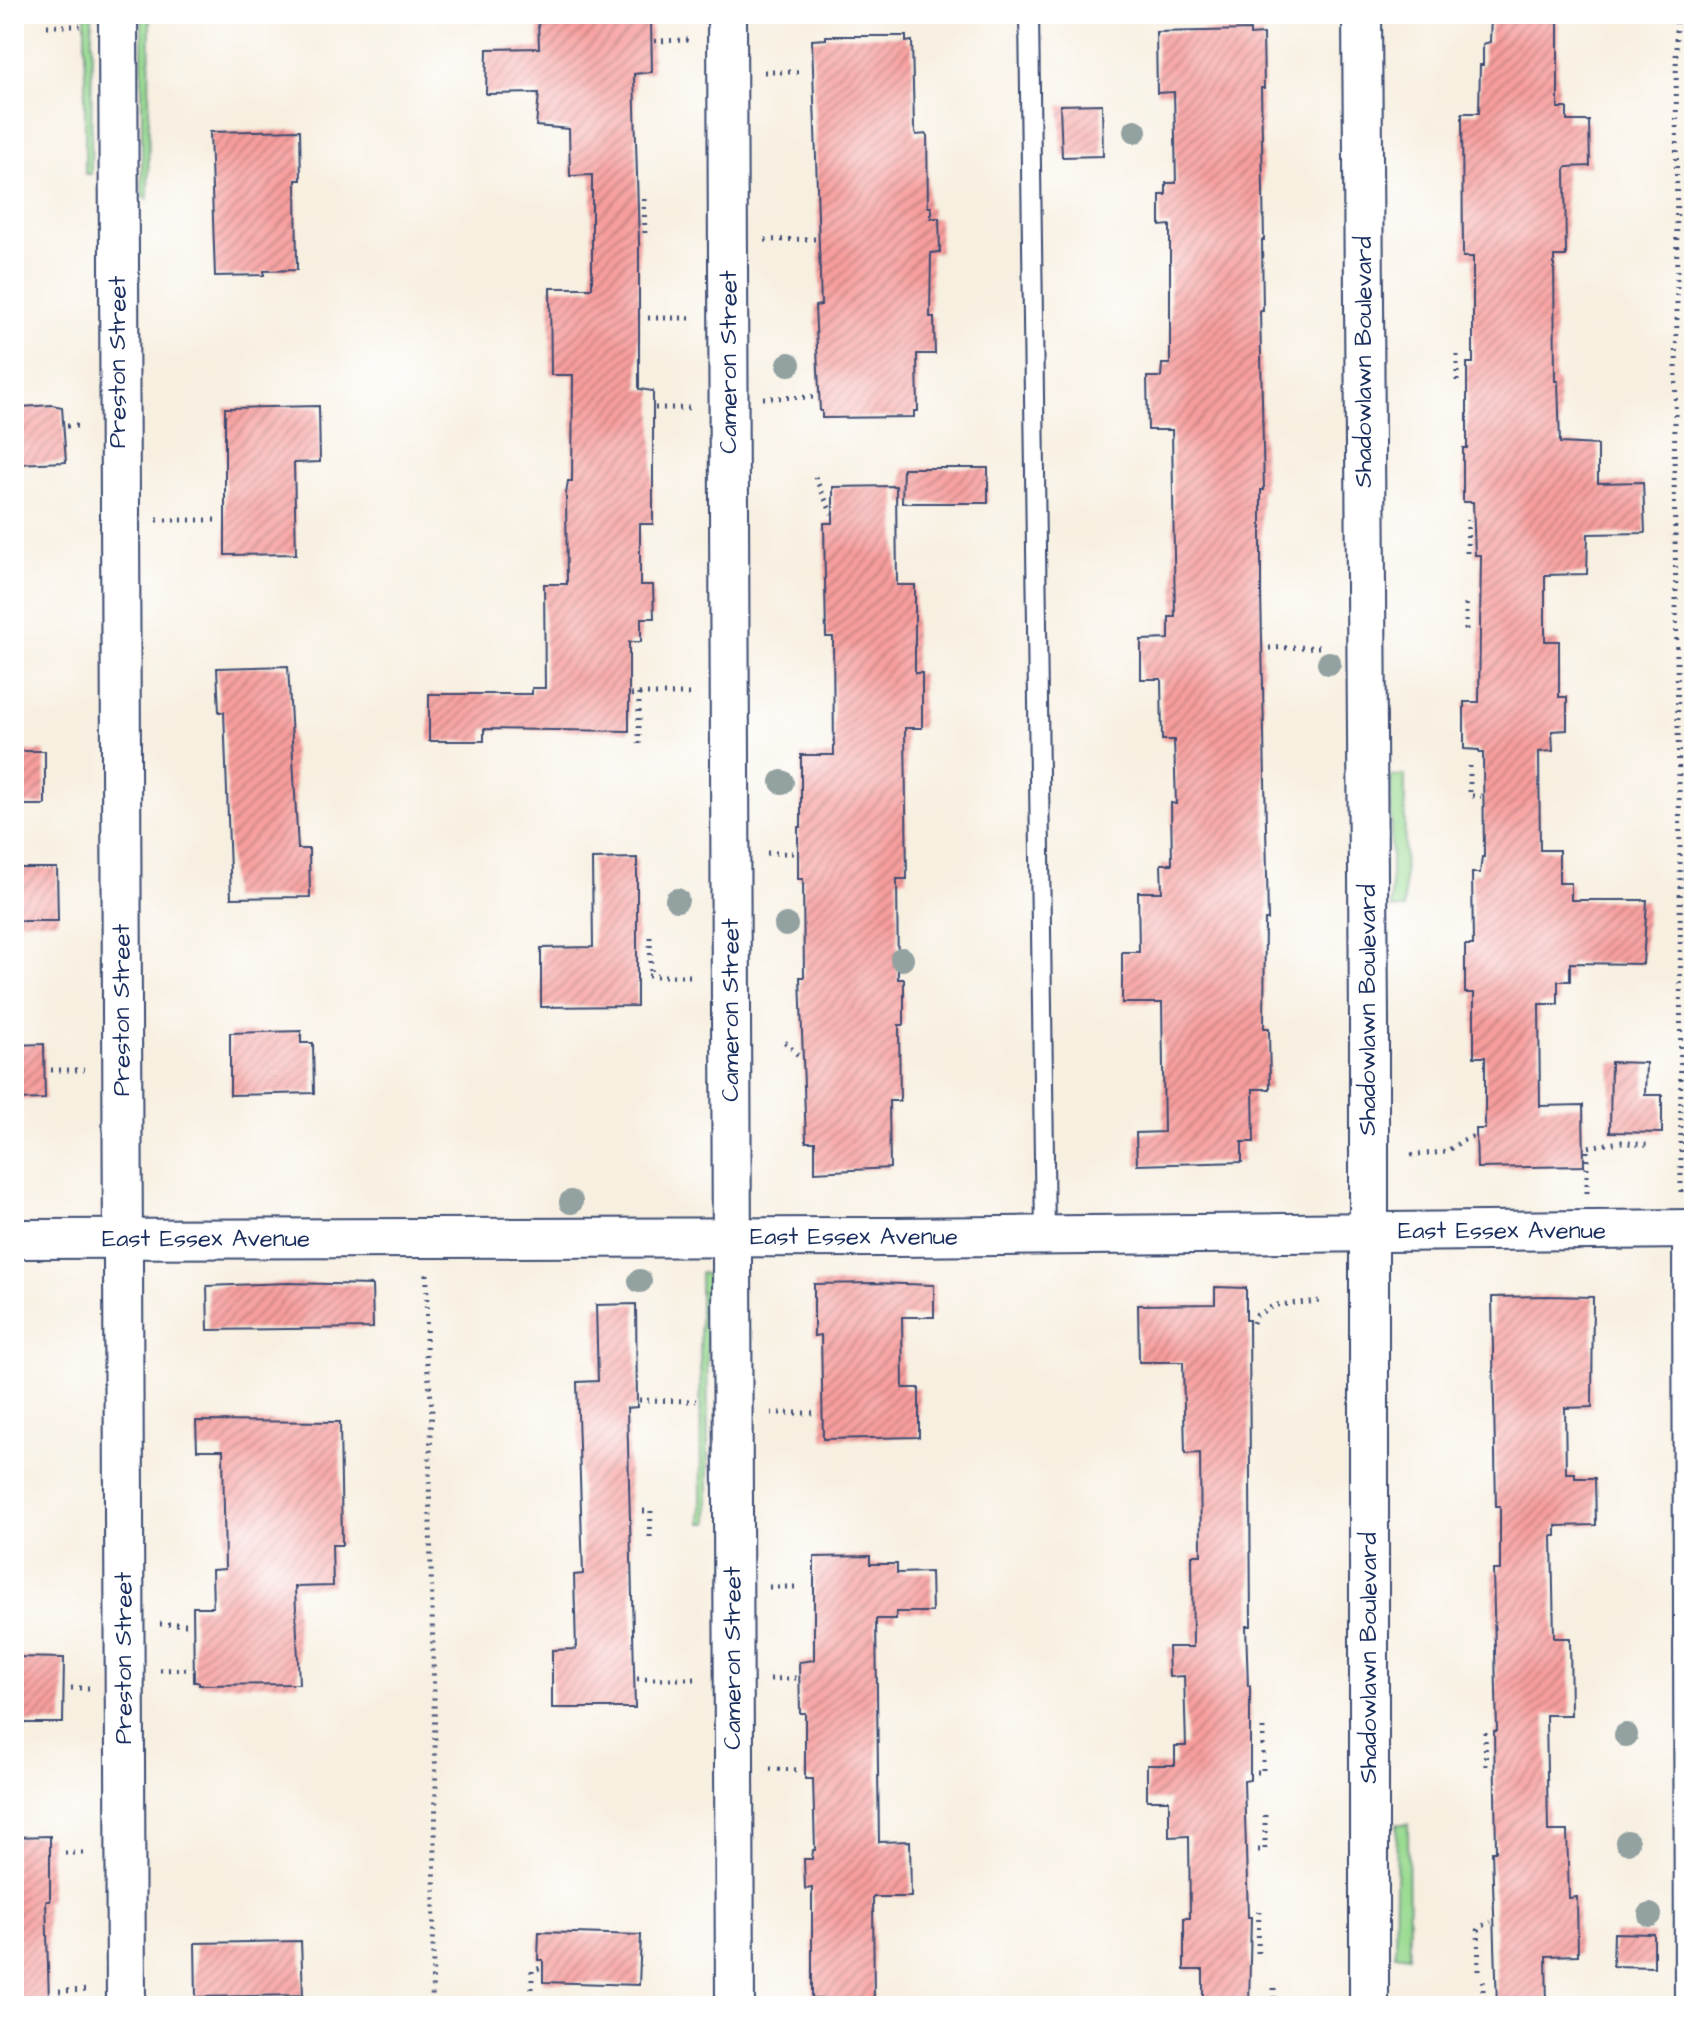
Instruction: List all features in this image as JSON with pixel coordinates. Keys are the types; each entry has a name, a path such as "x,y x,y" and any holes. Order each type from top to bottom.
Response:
{"street":[{"name":"Preston Street","path":"112,1998 122,1240 118,14"},
{"name":"Shadowlawn Boulevard","path":"1362,14 1369,1231 1369,2006"},
{"name":"Cameron Street","path":"714,27 731,1237 735,2006"},
{"name":"East Essex Avenue","path":"14,1239 1688,1230"}],"lane":[{"path":"1029,14 1045,1235"},
{"path":"1684,2006 1688,1230"}],"path":[{"path":"1676,14 1674,474 1688,1230"},
{"path":"47,26 80,26"},
{"path":"654,41 714,27"},
{"path":"764,72 802,72"},
{"path":"644,199 645,236"},
{"path":"764,240 816,239"},
{"path":"648,318 691,318"},
{"path":"1457,355 1457,386"},
{"path":"774,398 818,397"},
{"path":"655,408 691,408"},
{"path":"815,477 832,514"},
{"path":"154,520 220,520"},
{"path":"1467,553 1468,520"},
{"path":"1466,604 1466,630"},
{"path":"1269,648 1319,647"},
{"path":"639,694 639,745"},
{"path":"631,695 703,694"},
{"path":"1470,766 1470,796 1481,796"},
{"path":"767,853 796,853"},
{"path":"650,937 650,977 705,976"},
{"path":"785,1042 800,1057"},
{"path":"51,1070 84,1070"},
{"path":"1411,1155 1446,1152 1474,1136"},
{"path":"1588,1203 1587,1147 1621,1142 1652,1146"},
{"path":"428,1237 426,1355 432,1407 429,1478 436,1788 432,2006"},
{"path":"1253,1323 1255,1316 1275,1305 1321,1301"},
{"path":"639,1400 687,1401"},
{"path":"768,1413 818,1413"},
{"path":"643,1511 651,1511 650,1537"},
{"path":"768,1587 800,1587"},
{"path":"158,1624 191,1624"},
{"path":"158,1670 191,1669"},
{"path":"637,1679 688,1678"},
{"path":"769,1679 797,1678"},
{"path":"1257,1772 1263,1772 1263,1728"},
{"path":"1485,1732 1486,1770"},
{"path":"769,1769 801,1770"},
{"path":"1258,1850 1265,1850 1265,1813"},
{"path":"65,1853 98,1853"},
{"path":"1258,1953 1259,1906"},
{"path":"1479,1971 1478,1931 1491,1922"},
{"path":"532,1989 532,1971 541,1968"},
{"path":"1483,1981 1483,2006"},
{"path":"1274,1984 1274,2006"},
{"path":"59,1991 112,1998"}],"green space":[{"path":"85,14 92,14 91,174 85,174"},
{"path":"142,14 150,14 148,199 142,197"},
{"path":"1405,775 1404,909 1391,908 1391,777"},
{"path":"700,1273 707,1274 708,1523 701,1523"},
{"path":"1397,1824 1408,1824 1409,1956 1395,1954"}],"building":[{"path":"581,16 651,20 652,72 634,74 639,389 653,391 653,524 640,524 640,585 653,585 654,618 641,618 641,642 629,642 629,731 484,729 484,741 429,741 429,694 532,694 532,688 545,688 544,584 567,584 566,494 568,481 572,481 573,375 551,375 550,288 592,288 592,175 570,176 569,129 536,126 539,93 486,94 487,49 539,48 538,20 580,19"},
{"path":"1558,16 1558,108 1567,108 1567,121 1589,121 1590,166 1567,167 1565,170 1566,256 1554,256 1555,381 1558,381 1560,443 1598,445 1598,483 1643,482 1645,533 1588,534 1587,574 1545,575 1545,641 1559,641 1559,697 1567,697 1567,730 1552,731 1553,751 1539,752 1540,850 1559,850 1559,883 1571,883 1571,900 1647,900 1643,964 1570,963 1570,981 1558,981 1558,1004 1539,1004 1540,1106 1583,1105 1584,1166 1477,1168 1476,1129 1485,1129 1485,1057 1474,1057 1474,993 1465,993 1465,945 1473,945 1472,873 1480,873 1484,857 1483,753 1464,749 1464,702 1479,702 1481,555 1475,555 1473,502 1463,502 1463,448 1467,448 1467,363 1473,363 1473,257 1463,257 1462,113 1479,113 1480,65 1483,65 1483,44 1490,42 1491,17"},
{"path":"1250,30 1250,35 1263,34 1264,240 1263,311 1260,311 1264,490 1261,490 1261,593 1268,920 1265,920 1264,1028 1269,1028 1270,1089 1253,1089 1254,1142 1242,1142 1242,1162 1137,1165 1136,1133 1164,1132 1162,1003 1122,1003 1122,952 1139,952 1138,892 1162,892 1161,864 1172,864 1171,803 1176,804 1174,740 1162,740 1161,679 1141,679 1141,640 1169,639 1169,617 1175,617 1172,430 1148,430 1147,377 1161,377 1162,364 1170,364 1170,225 1160,226 1160,195 1166,195 1166,183 1176,183 1174,92 1157,93 1156,32"},
{"path":"826,36 906,36 906,42 912,41 914,127 916,135 927,134 928,207 931,207 931,218 939,218 940,252 931,253 930,317 934,317 935,354 917,354 918,411 914,411 914,417 822,418 820,411 815,306 821,305 812,40 826,39"},
{"path":"1102,104 1103,156 1062,157 1060,105"},
{"path":"300,130 301,180 296,180 297,270 264,271 264,275 215,276 210,132"},
{"path":"319,406 320,462 294,463 296,554 225,555 225,408"},
{"path":"21,407 62,407 66,462 14,464 14,411 21,410"},
{"path":"903,468 988,468 988,503 902,503"},
{"path":"896,486 897,585 915,585 915,673 922,673 922,728 905,728 907,879 897,879 898,979 904,979 904,1025 899,1025 900,1101 889,1101 890,1168 815,1172 815,1142 806,1142 800,977 804,977 803,879 798,879 798,827 801,827 801,755 834,755 833,637 826,637 824,523 833,523 833,487"},
{"path":"288,666 298,849 309,849 310,897 231,898 224,712 219,712 217,668"},
{"path":"14,751 45,751 45,805 14,805"},
{"path":"637,858 637,1006 541,1007 541,948 593,947 592,859"},
{"path":"14,868 57,868 58,921 14,921"},
{"path":"301,1031 301,1043 313,1043 314,1093 230,1095 230,1033"},
{"path":"44,1044 45,1099 14,1100 14,1045"},
{"path":"1611,1062 1646,1063 1645,1095 1662,1095 1662,1133 1610,1132"},
{"path":"288,1283 372,1285 373,1328 208,1330 207,1286"},
{"path":"814,1284 934,1285 934,1317 902,1317 903,1388 919,1388 919,1437 823,1439 821,1335 814,1336"},
{"path":"1215,1287 1246,1288 1246,1320 1249,1320 1251,1626 1246,1626 1250,1686 1250,1780 1244,1781 1248,1917 1251,1917 1249,2006 1203,2006 1203,1970 1184,1970 1184,1918 1190,1918 1189,1836 1169,1837 1169,1800 1147,1800 1147,1765 1175,1765 1175,1746 1186,1746 1184,1676 1169,1677 1168,1647 1193,1647 1192,1555 1201,1555 1200,1453 1185,1454 1183,1362 1139,1362 1138,1305 1215,1304"},
{"path":"1492,1297 1593,1297 1592,1407 1565,1408 1566,1473 1575,1473 1575,1478 1595,1478 1596,1525 1556,1526 1556,1536 1552,1536 1554,1638 1570,1638 1571,1715 1546,1715 1548,1831 1567,1831 1569,1898 1577,1897 1578,1955 1546,1956 1547,2006 1497,2006 1492,1851 1496,1851 1494,1731 1497,1731 1493,1570 1500,1570 1500,1506 1496,1506"},
{"path":"636,1304 637,1407 627,1408 635,1708 552,1708 552,1650 576,1649 574,1575 583,1574 577,1382 598,1381 596,1305"},
{"path":"196,1421 340,1422 342,1545 332,1545 333,1586 295,1587 299,1684 199,1685 199,1682 194,1682 193,1607 213,1607 212,1570 225,1569 223,1450 197,1450"},
{"path":"870,1556 870,1564 897,1564 897,1573 931,1572 932,1612 896,1612 896,1619 876,1619 879,1842 910,1841 911,1897 873,1897 874,2001 812,1999 812,1888 805,1889 804,1859 812,1859 815,1850 813,1779 805,1779 805,1713 800,1713 799,1662 814,1660 814,1557"},
{"path":"14,1657 64,1658 63,1723 14,1723"},
{"path":"50,1836 50,1901 46,1901 49,2001 14,2002 14,1837"},
{"path":"539,1932 641,1935 639,1985 543,1982 543,1960 538,1960"},
{"path":"1614,1933 1654,1934 1654,1967 1613,1966"},
{"path":"301,1941 303,1995 196,1997 195,1943"}]}
